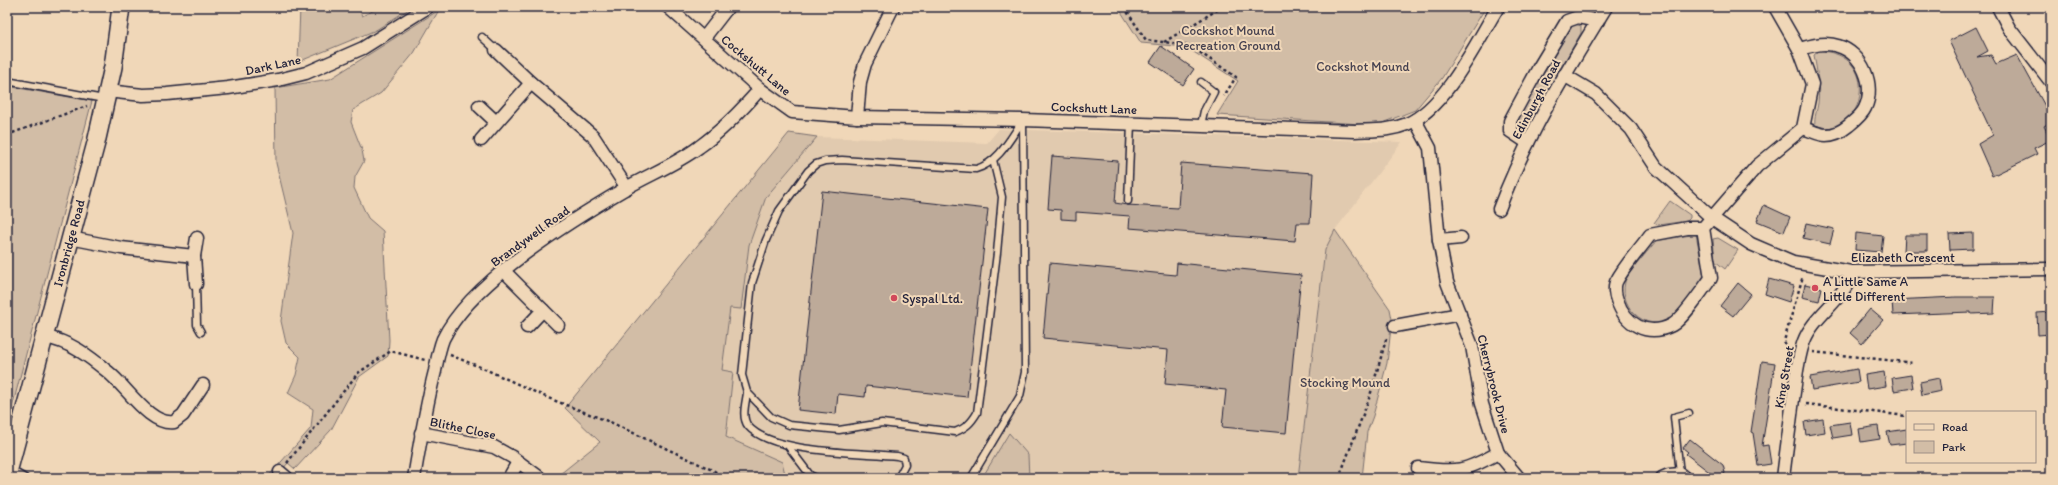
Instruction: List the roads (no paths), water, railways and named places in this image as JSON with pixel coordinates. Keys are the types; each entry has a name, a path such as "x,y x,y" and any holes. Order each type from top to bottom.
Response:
{"main road":[{"name":"Ironbridge Road","path":"8,473 107,95 119,31 121,7"}],"street":[{"name":"Dark Lane","path":"107,95 167,94 228,88 278,80 306,73 363,48 428,7"},
{"name":"Cockshutt Lane","path":"668,7 760,89 792,112 857,118 1023,120 1355,131 1390,130 1415,120 1428,111 1452,82 1498,7"},
{"path":"704,38 728,7"},
{"path":"857,118 860,82 865,64 894,7"},
{"name":"Edinburgh Road","path":"1499,209 1514,170 1564,75 1606,7"},
{"path":"1703,228 1711,278 1680,318 1673,324 1663,328 1651,330 1636,326 1626,319 1615,295 1615,283 1650,235 1687,228 1703,228 1757,166 1803,128 1812,84 1799,49 1775,7"},
{"path":"1998,7 2008,28 2051,82"},
{"path":"1528,143 1510,131 1510,121 1538,69 1567,21 1578,16 1598,21"},
{"path":"1799,49 1822,44 1837,45 1849,51 1859,62 1866,75 1868,87 1865,109 1859,117 1840,133 1826,136 1803,128"},
{"path":"496,50 532,84 593,136 627,188"},
{"name":"Elizabeth Crescent","path":"1564,75 1596,94 1631,129 1656,167 1712,218 1751,244 1793,262 1851,272 2051,268"},
{"path":"481,140 532,84"},
{"name":"Brandywell Road","path":"414,478 421,433 443,340 453,322 469,303 503,270 560,230 627,188 699,147 738,115 760,89"},
{"path":"479,106 496,122"},
{"name":"Cherrybrook Drive","path":"1415,120 1430,148 1439,240 1447,282 1472,346 1482,404 1498,453 1519,478"},
{"path":"70,238 121,248 194,256"},
{"path":"196,284 194,256 197,238"},
{"path":"1439,240 1461,238"},
{"path":"503,270 558,325"},
{"name":"King Street","path":"1783,478 1800,356 1811,327 1848,286 1851,272"},
{"path":"527,327 543,310"},
{"path":"1395,326 1460,314"},
{"path":"45,336 58,339 94,361 126,388 144,409 161,422 174,422 183,414 203,385"},
{"name":"Blithe Close","path":"421,433 494,448 518,462 539,477"},
{"path":"1418,468 1442,474 1453,472 1476,466 1498,453"},
{"path":"509,478 518,462"},
{"path":"1662,478 1669,475 1682,476"}],"lane":[{"path":"482,37 496,50"},
{"path":"7,81 107,95"},
{"path":"1201,82 1214,92 1204,110 1201,125"},
{"path":"993,160 1002,197 998,253 977,413 968,426 955,432 882,423 839,430 789,425 771,417 748,392 742,375 752,283 766,240 780,211 808,171 816,164 830,160 962,169 985,166 993,160 1023,120"},
{"path":"971,478 1020,396 1025,372 1023,120"},
{"path":"1128,201 1131,123"},
{"path":"196,284 197,324 201,332"},
{"path":"748,392 744,415 748,425 761,435 788,446 897,456 904,458 905,465 898,478"},
{"path":"1682,476 1674,417 1689,413"},
{"path":"788,446 810,475 816,478"},
{"path":"8,473 25,478"}],"place":[{"name":"A Little Same A Little Different","path":"1815,288"},
{"name":"Syspal Ltd.","path":"894,298"}],"park label":[{"name":"Cockshot Mound Recreation Ground","path":"1228,38"},
{"name":"Cockshot Mound","path":"1363,66"},
{"name":"Stocking Mound","path":"1345,382"}]}
